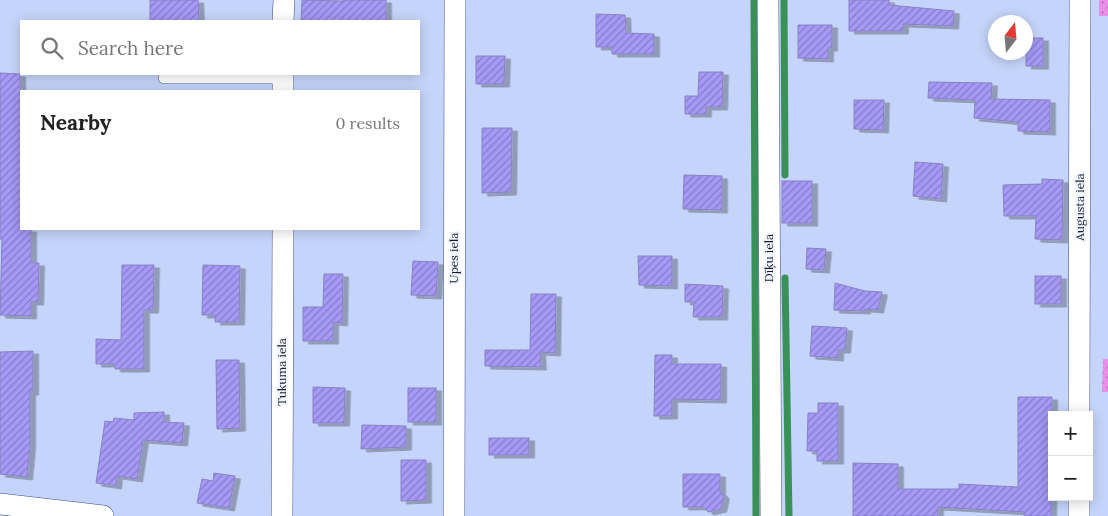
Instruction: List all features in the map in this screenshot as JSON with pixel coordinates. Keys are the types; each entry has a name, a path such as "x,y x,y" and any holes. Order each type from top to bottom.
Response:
{"street":[{"path":"284,0 284,20"},
{"name":"Upes iela","path":"454,516 455,0"},
{"name":"Dīķu iela","path":"768,0 771,516"},
{"name":"Augusta iela","path":"1079,411 1080,0"},
{"name":"Tukuma iela","path":"282,516 283,230"},
{"path":"1079,501 1079,516"},
{"path":"0,504 103,516"}],"lane":[{"path":"164,78 283,81"}],"shaded area":[{"path":"1099,0 1108,0 1108,16 1099,16"},
{"path":"1103,359 1108,359 1108,392 1102,392"}],"building":[{"path":"150,0 198,0 199,20 150,20"},
{"path":"302,0 386,0 386,20 301,20"},
{"path":"849,0 889,0 889,5 954,11 953,26 903,24 903,31 849,31"},
{"path":"596,14 625,15 626,33 654,34 654,54 612,54 612,47 596,47"},
{"path":"798,25 832,25 832,48 828,48 828,59 798,58"},
{"path":"1033,38 1043,38 1043,66 1026,66 1026,60 1033,60"},
{"path":"476,56 505,56 504,84 476,84"},
{"path":"699,72 723,72 722,107 706,107 706,114 685,114 685,96 698,96"},
{"path":"0,73 20,74 20,230 31,230 31,263 39,263 38,302 31,302 31,316 0,315 2,239 0,239"},
{"path":"929,82 992,83 991,99 1050,100 1050,132 1018,131 1018,122 974,118 975,100 928,98"},
{"path":"854,100 884,100 883,130 854,129"},
{"path":"482,128 512,128 511,192 482,193"},
{"path":"915,162 943,164 941,199 913,196"},
{"path":"684,175 722,176 722,210 683,209"},
{"path":"1042,179 1063,180 1062,240 1035,239 1036,216 1004,216 1003,185 1042,184"},
{"path":"782,181 812,181 812,223 782,223"},
{"path":"807,248 826,249 824,270 806,269"},
{"path":"638,256 672,256 672,286 639,285"},
{"path":"413,261 438,262 436,296 411,295"},
{"path":"122,265 154,265 153,310 144,310 144,369 115,369 115,364 96,364 96,339 121,340"},
{"path":"203,265 240,266 239,322 215,322 215,315 202,315"},
{"path":"324,274 343,274 342,323 333,322 333,341 303,341 303,307 323,307"},
{"path":"1035,276 1061,276 1061,304 1035,304"},
{"path":"835,283 865,291 882,292 878,310 834,310"},
{"path":"685,284 723,286 722,317 693,317 694,302 685,302"},
{"path":"531,294 556,294 555,353 540,352 541,367 485,366 485,350 530,350"},
{"path":"812,326 847,328 845,350 838,350 838,358 810,356"},
{"path":"33,351 33,392 30,392 30,446 27,477 0,474 0,352"},
{"path":"655,355 672,355 672,364 721,364 721,400 672,399 672,416 654,416"},
{"path":"216,360 239,360 240,428 217,429"},
{"path":"313,387 345,388 344,423 313,423"},
{"path":"408,388 436,388 436,422 408,422"},
{"path":"1018,397 1052,397 1052,411 1048,411 1048,501 1051,501 1051,516 1024,516 1024,512 938,507 938,516 853,516 853,463 898,464 898,489 959,489 959,484 1018,487"},
{"path":"818,403 838,403 838,461 817,461 817,451 807,451 808,413 818,413"},
{"path":"164,412 164,422 184,423 182,443 143,440 137,479 117,476 116,486 96,483 105,421 113,422 114,418 134,420 134,413"},
{"path":"362,425 406,426 406,447 361,449"},
{"path":"489,438 529,438 529,455 489,455"},
{"path":"401,460 426,460 426,500 401,501"},
{"path":"214,473 235,476 229,508 197,503 202,479 213,481"},
{"path":"683,474 720,474 720,492 724,496 721,509 708,512 704,507 683,507"}],"waterway":[{"path":"754,0 756,516"},
{"path":"784,0 785,175"},
{"path":"785,278 789,516"}]}
